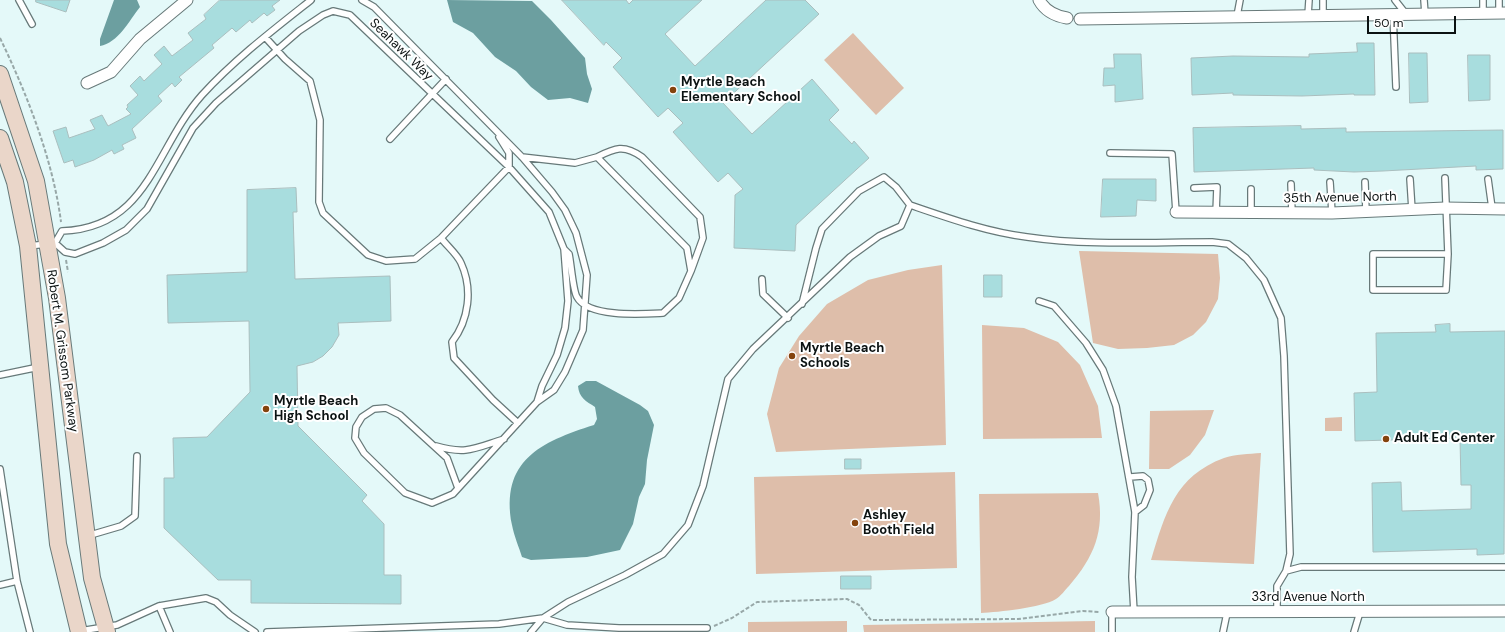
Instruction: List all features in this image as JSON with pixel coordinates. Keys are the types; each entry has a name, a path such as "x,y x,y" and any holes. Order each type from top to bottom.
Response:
{"main road":[{"name":"Robert M. Grissom Parkway","path":"0,74 36,181 50,243 92,578 106,630"},
{"name":"Robert M. Grissom Parkway","path":"0,138 15,182 28,246 58,544 77,632"}],"street":[{"path":"87,83 111,72 140,39 187,0"},
{"path":"1039,0 1043,7 1057,16 1067,18"},
{"path":"1080,18 1502,13"},
{"name":"35th Avenue North","path":"1176,212 1332,213 1445,208 1505,209"},
{"name":"33rd Avenue North","path":"1112,612 1227,613 1505,611"}],"lane":[{"path":"19,0 32,24"},
{"path":"28,246 50,243 62,231 82,230 113,218 126,207 140,192 160,160 176,129 201,96 238,58 311,0"},
{"name":"Seahawk Way","path":"362,0 374,7 446,79 522,157 552,192 565,210 576,233 587,275 583,330 565,372 554,390 537,402 453,494 432,503 405,493 364,453 355,438 356,427 362,417 374,409 386,408 400,416 447,458 458,488"},
{"path":"1237,16 1240,0"},
{"path":"1308,15 1309,0"},
{"path":"1323,0 1323,15"},
{"path":"1395,0 1407,14"},
{"path":"1424,0 1424,14"},
{"path":"1483,0 1483,13"},
{"path":"1499,0 1502,13"},
{"name":"Seahawk Way","path":"50,243 65,252 75,254 103,243 126,230 147,209 193,128 216,103 277,50 322,15 333,11 350,15 509,167 549,212 564,249 568,301 566,328 558,355 542,386 537,402"},
{"path":"1393,14 1396,87"},
{"path":"265,37 310,81 320,120 319,202 323,213 368,255 386,261 415,259 441,238 509,167 509,153 495,130"},
{"path":"390,139 446,79"},
{"path":"522,157 575,163 616,148 633,150 642,157 700,217 703,238 691,271 679,298 663,313 618,315 584,305 576,297 569,254 564,249"},
{"path":"1110,153 1172,154 1176,212"},
{"path":"597,156 688,248 691,271"},
{"path":"802,304 822,229 859,191 884,177 896,187 910,205 981,228 1027,237 1078,241 1212,242 1228,244 1246,258 1264,280 1281,318 1284,356 1290,554 1286,571 1277,586 1277,612"},
{"path":"1445,178 1448,254 1446,290 1372,290 1373,254 1448,254"},
{"path":"1410,179 1412,210"},
{"path":"1488,179 1492,208"},
{"path":"1330,182 1332,213"},
{"path":"1365,182 1366,212"},
{"path":"1291,184 1292,213"},
{"path":"1194,188 1217,187 1216,213"},
{"path":"1251,189 1251,213"},
{"path":"531,632 543,618 568,602 625,575 663,554 688,525 703,486 728,379 753,349 788,318 850,257 879,236 901,226 910,205"},
{"path":"441,238 460,262 469,288 466,313 460,332 452,342 454,358 493,400 518,423"},
{"path":"762,279 763,294 788,318"},
{"path":"1039,301 1054,306 1086,343 1103,370 1116,406 1130,477 1135,512 1132,577 1134,612"},
{"path":"0,375 41,367"},
{"path":"433,446 466,451 505,438"},
{"path":"86,536 121,526 135,516 137,456"},
{"path":"0,469 17,581 30,632"},
{"path":"1130,477 1142,476 1148,480 1150,490 1144,505 1135,512"},
{"path":"1286,571 1302,567 1505,567"},
{"path":"0,585 17,581"},
{"path":"77,632 106,630 160,606 206,598 216,602 230,615 255,632"},
{"path":"160,606 170,632"},
{"path":"1112,612 1112,632"},
{"path":"1354,632 1360,612"},
{"path":"1224,632 1227,613"},
{"path":"267,632 499,624 543,618 567,625 619,628 707,628"}],"path":[{"path":"707,628 732,618 757,602 847,599 859,605 871,620 1018,618 1083,611 1112,612"}],"shaded area":[{"path":"853,33 904,88 876,115 824,60"},
{"path":"1079,251 1218,254 1220,278 1218,299 1206,322 1193,335 1174,345 1118,349 1093,343"},
{"path":"942,265 946,445 776,452 767,414 779,368 799,336 827,304 868,280 908,270"},
{"path":"982,325 1024,328 1058,342 1080,365 1098,406 1102,438 983,439"},
{"path":"1214,410 1205,435 1190,455 1169,469 1149,469 1150,411"},
{"path":"1342,417 1342,431 1325,431 1325,418"},
{"path":"1261,453 1254,564 1151,560 1161,527 1174,498 1194,475 1207,466 1224,458 1237,455"},
{"name":"Ashley Booth Field","path":"955,472 957,568 756,574 754,477"},
{"path":"1098,493 1100,519 1096,543 1085,565 1061,595 1056,599 1040,605 1009,611 981,613 979,494"},
{"path":"847,621 847,632 748,632 748,622"},
{"path":"1095,621 1095,632 864,632 863,625"}],"water":[{"path":"114,0 137,0 140,7 118,36 112,41 100,46 100,39"},
{"path":"447,0 532,1 585,58 587,74 592,89 588,103 570,98 548,100 531,87 516,71 495,57 473,33 453,22"},
{"path":"586,381 596,381 640,405 648,411 654,425 647,460 645,484 639,497 633,524 620,550 587,557 531,560 522,557 512,525 510,503 512,485 518,470 528,457 541,447 557,439 594,425 597,419 595,407 584,399 580,394 578,386"}],"building":[{"path":"36,0 70,0 66,12 36,2"},
{"path":"220,0 280,0 272,6 275,10 267,16 264,13 252,23 250,20 236,32 232,28 212,45 214,48 179,77 182,80 175,87 172,83 158,96 162,101 132,129 136,138 122,145 124,149 114,154 112,150 94,160 75,167 73,160 64,163 53,131 66,127 69,138 95,129 90,120 102,115 108,126 131,114 126,109 128,107 127,105 138,95 130,86 140,76 144,81 162,64 154,55 164,46 172,56 193,40 188,33 206,19 204,15"},
{"name":"Myrtle Beach Elementary School","path":"562,0 626,0 629,4 633,0 702,0 665,34 695,66 766,0 805,0 819,14 723,103 752,134 812,79 839,110 829,120 852,144 854,141 869,158 796,225 795,251 734,248 735,195 743,189 728,173 718,182 673,132 683,123 668,108 658,117 613,67 622,58 606,42 604,45"},
{"path":"1357,43 1374,43 1375,95 1354,94 1302,96 1233,95 1233,93 1192,95 1191,58 1233,56 1309,57 1309,54 1357,52"},
{"path":"1409,53 1427,53 1428,102 1410,103"},
{"path":"1114,54 1141,54 1143,99 1115,102 1115,85 1103,86 1104,68 1114,68"},
{"path":"1468,55 1490,55 1490,100 1469,101"},
{"path":"1301,126 1301,129 1346,128 1346,132 1503,130 1503,169 1476,170 1476,166 1354,172 1314,170 1314,168 1194,172 1193,128"},
{"path":"1103,179 1156,179 1156,201 1137,200 1136,216 1101,217"},
{"name":"Myrtle Beach High School","path":"296,188 297,212 293,212 295,279 390,276 391,321 338,323 339,335 332,347 323,356 313,362 297,366 298,426 367,495 362,501 384,524 384,575 401,575 401,604 251,603 251,580 218,580 164,528 164,478 174,478 173,438 207,437 250,392 249,321 168,323 167,275 247,272 247,190"},
{"path":"984,275 1002,275 1002,297 984,297"},
{"name":"Adult Ed Center","path":"1450,324 1450,332 1505,331 1504,554 1477,555 1477,549 1373,552 1372,483 1401,482 1402,511 1471,509 1471,485 1461,485 1460,438 1355,441 1354,393 1377,392 1376,333 1436,332 1435,325"},
{"path":"845,459 861,459 861,469 845,469"},
{"path":"841,576 871,576 871,589 841,589"}],"place":[{"name":"Myrtle Beach Elementary School","path":"673,90"},
{"name":"Myrtle Beach Schools","path":"792,356"},
{"name":"Myrtle Beach High School","path":"266,409"},
{"name":"Adult Ed Center","path":"1386,439"},
{"name":"Ashley Booth Field","path":"855,523"}]}
